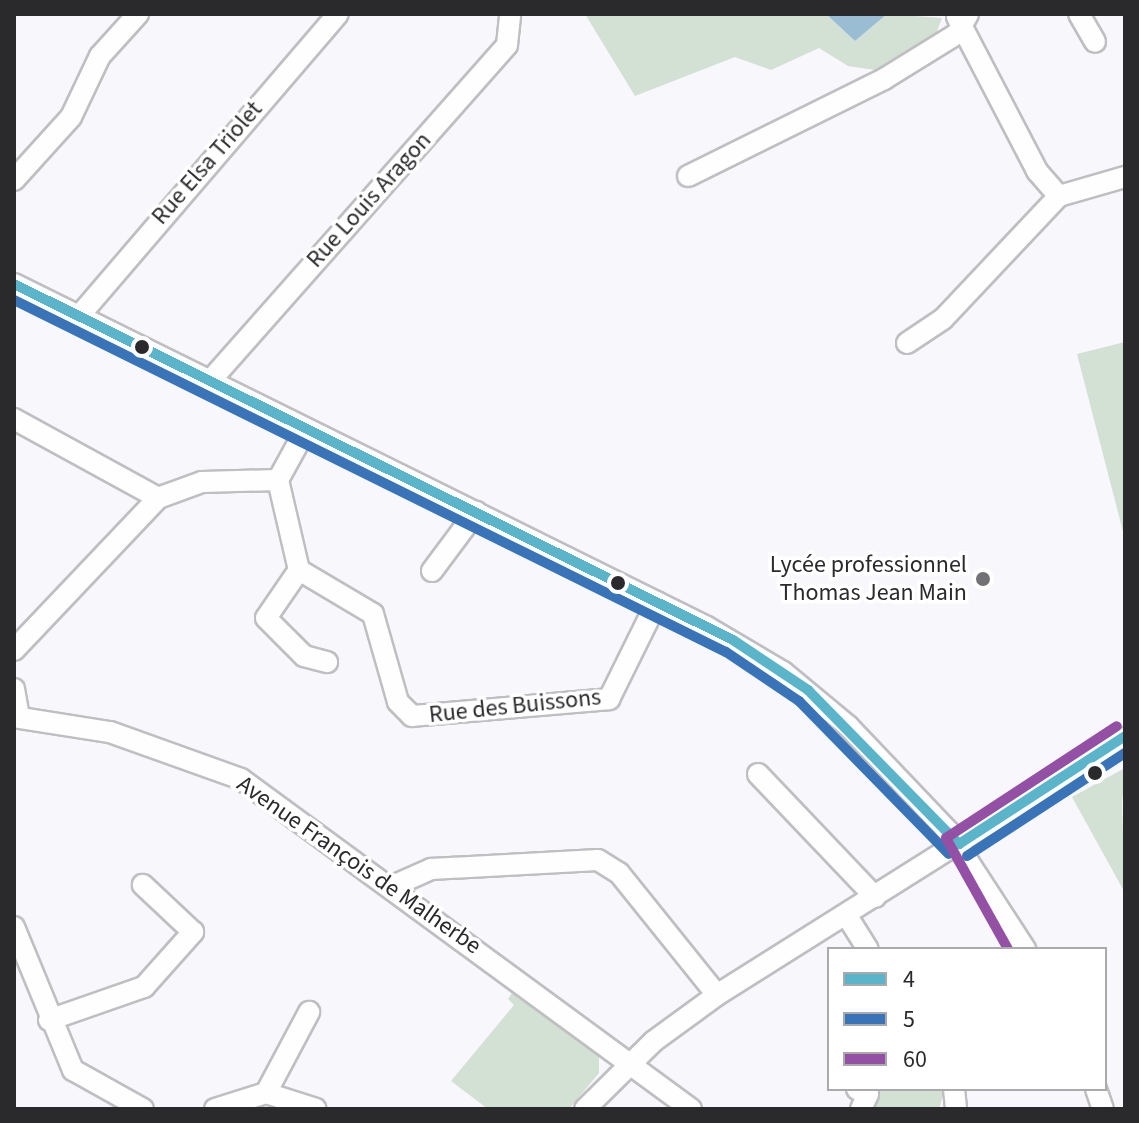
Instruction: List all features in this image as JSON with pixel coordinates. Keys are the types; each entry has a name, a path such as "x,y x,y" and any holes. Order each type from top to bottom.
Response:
{"street":[{"path":"14,180 71,117 95,63 138,14"},
{"name":"Rue Elsa Triolet","path":"80,315 338,14"},
{"name":"Rue Louis Aragon","path":"210,381 507,45 510,14"},
{"path":"1079,14 1095,42"},
{"path":"688,176 884,79 957,34 961,17"},
{"path":"961,17 1037,171 1059,196"},
{"path":"907,343 943,319 1059,196 1125,177"},
{"path":"14,284 657,602 808,690 959,844 1024,947"},
{"path":"14,419 158,498"},
{"path":"306,429 278,480 299,570 266,618 304,656 327,662"},
{"path":"14,650 158,498 202,482 278,480"},
{"path":"432,571 476,512"},
{"name":"Rue des Buissons","path":"299,570 373,614 398,702 412,716 609,699 657,602"},
{"path":"14,689 16,717"},
{"name":"Avenue François de Malherbe","path":"16,717 177,750 241,779 393,886 691,1109"},
{"path":"585,1109 629,1063 717,995 847,916 1125,738"},
{"path":"758,774 875,897"},
{"path":"393,886 431,869 598,860 619,873 717,995"},
{"path":"49,1020 144,987 193,932 143,885"},
{"path":"847,916 867,947"},
{"path":"14,927 49,1020 73,1070 143,1109"},
{"path":"266,1093 309,1012"},
{"path":"861,1091 868,1094 861,1109"},
{"path":"215,1109 266,1093 316,1109"}],"shaded area":[{"path":"585,14 826,14 855,41 887,14 942,18 934,39 875,70 848,66 819,48 771,70 735,57 635,96"},
{"path":"1125,342 1125,539 1077,354"},
{"path":"1125,768 1122,804 1125,893 1072,797"},
{"path":"514,990 599,1055 599,1073 569,1109 488,1109 451,1081 514,1005 508,999"},
{"path":"875,1091 944,1091 939,1109 870,1109"}],"water":[{"path":"826,14 887,14 855,41"}],"transit line":[{"name":"4","path":"14,284 733,640 808,690 959,844"},
{"name":"5","path":"14,300 726,652 799,701 949,854"},
{"name":"60","path":"1007,947 946,838 1117,726"},
{"name":"4","path":"959,844 1125,736"},
{"name":"5","path":"967,856 1125,753"}],"place":[{"name":"Lycée professionnel Thomas Jean Main","path":"983,579"}]}
